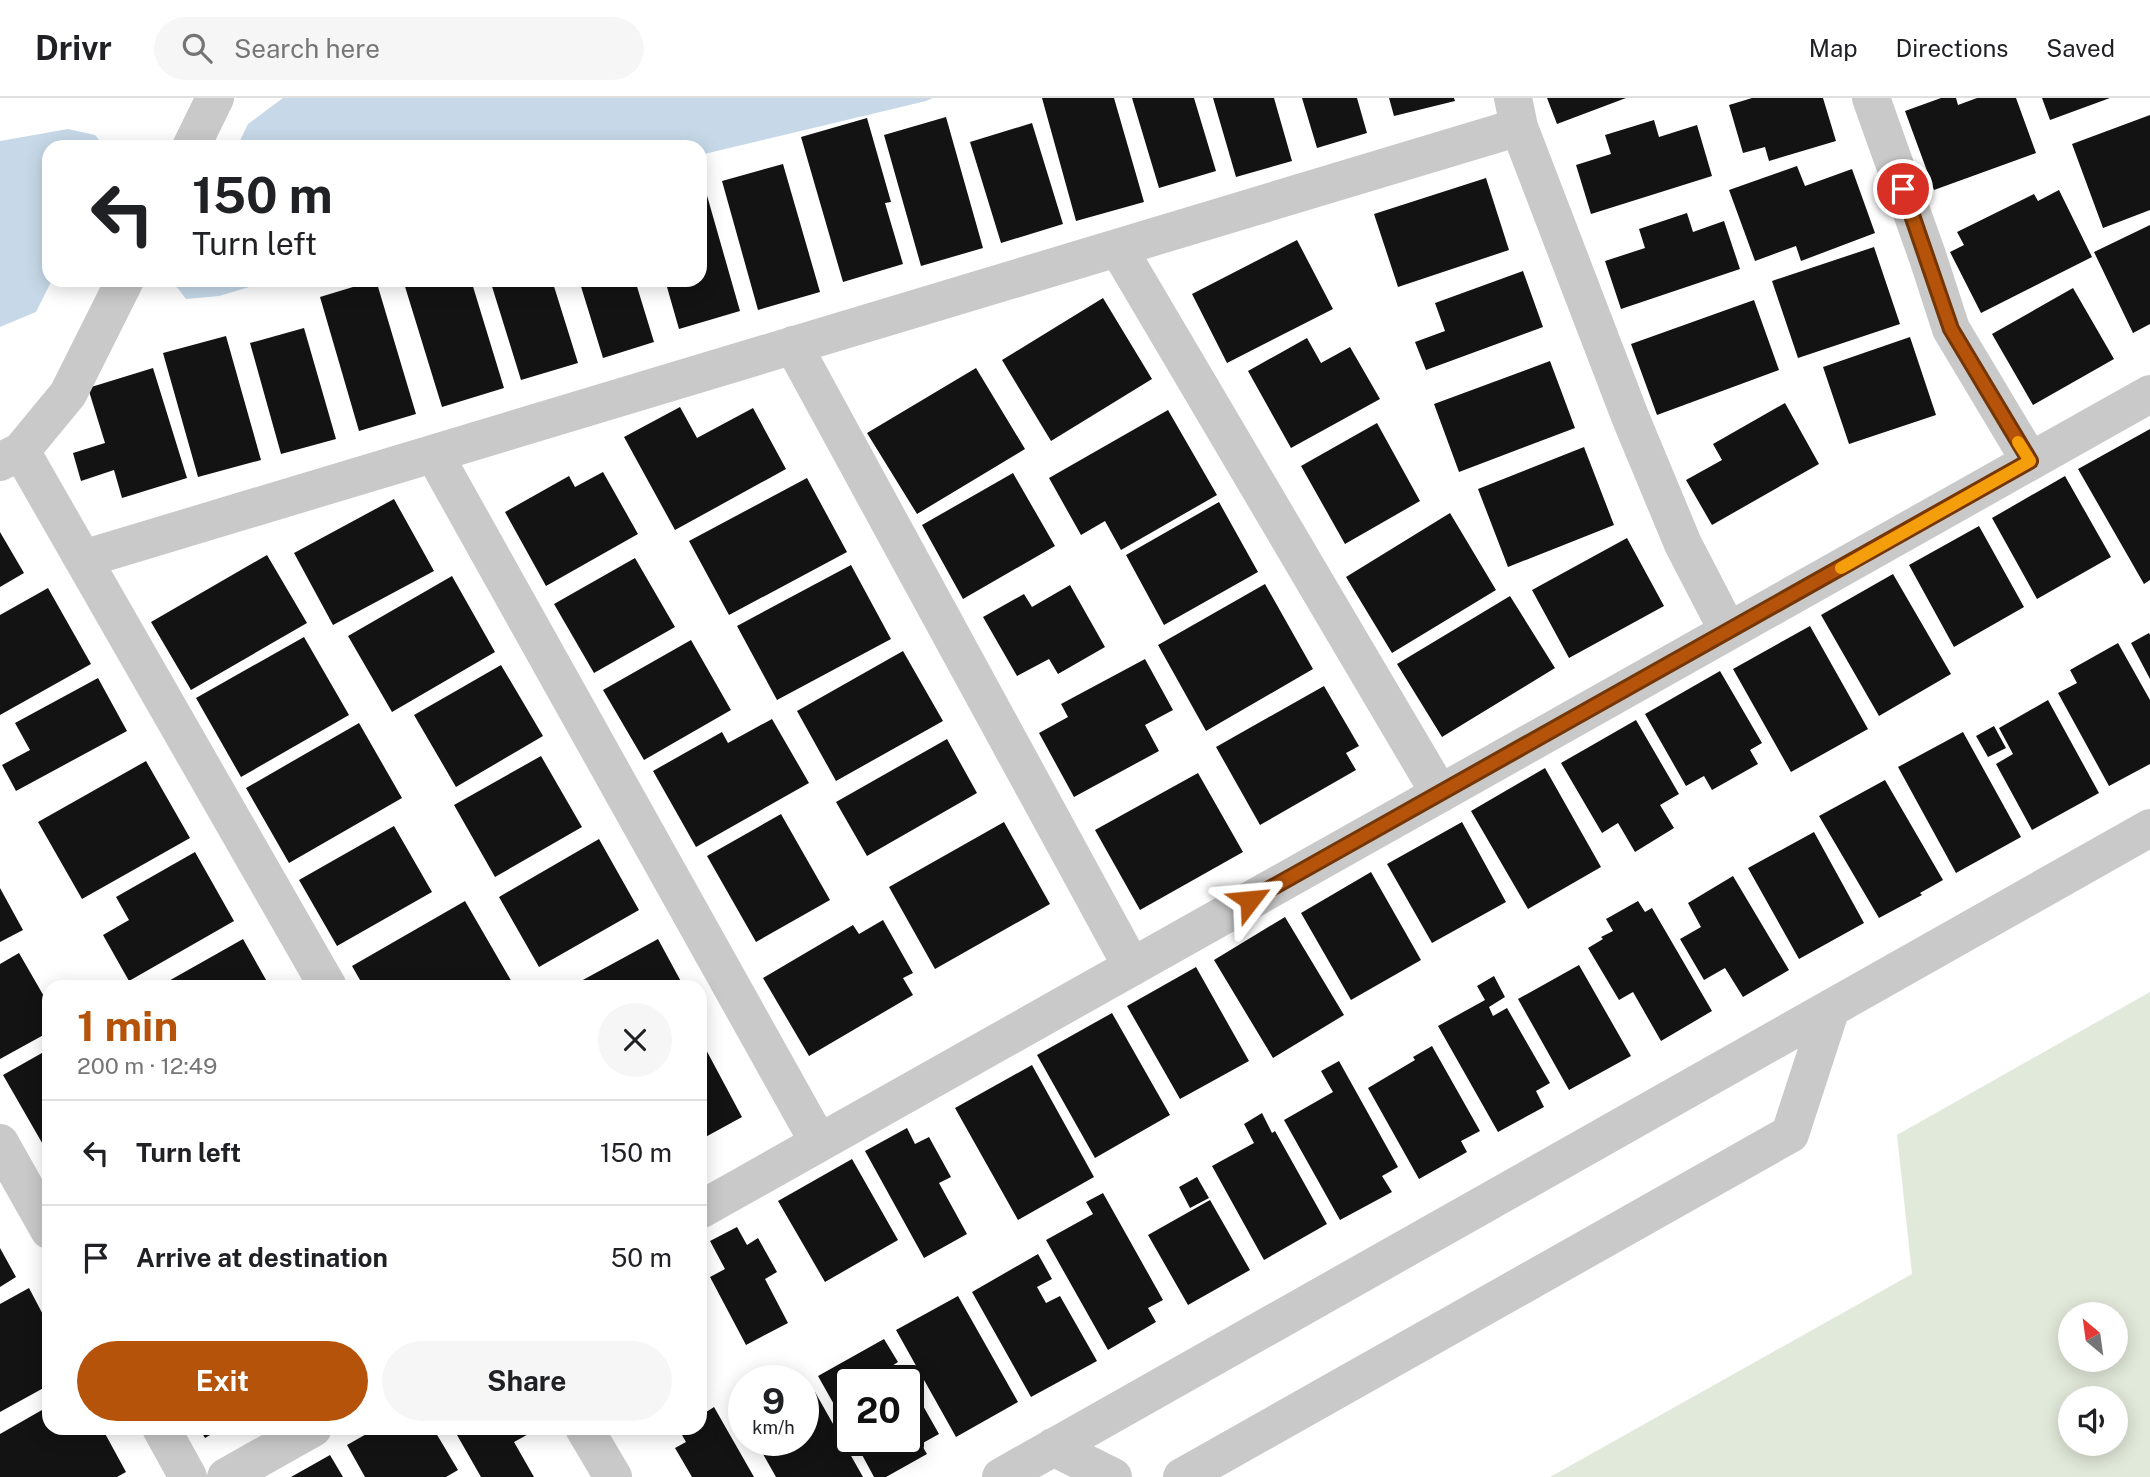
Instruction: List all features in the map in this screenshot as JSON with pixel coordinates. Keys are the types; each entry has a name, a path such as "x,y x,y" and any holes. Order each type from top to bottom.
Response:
{"lane":[{"path":"194,140 215,98"},
{"path":"1871,98 1951,329 2030,461"},
{"path":"83,559 1118,248 1516,112 1631,419 1683,544 1728,631"},
{"path":"1118,248 1440,794"},
{"path":"122,287 68,394 10,456 83,559 324,980"},
{"path":"793,345 1132,967"},
{"path":"707,1206 2150,394"},
{"path":"434,454 820,1143"},
{"path":"1001,1477 2150,828"},
{"path":"1182,1477 1790,1134 1831,1009"},
{"path":"0,1143 42,1218"},
{"path":"164,1435 188,1477"},
{"path":"226,1477 301,1435"},
{"path":"588,1435 613,1477"},
{"path":"1053,1447 1113,1477"}],"green space":[{"path":"2150,992 2150,1477 1550,1477 1912,1274 1897,1135"}],"water":[{"path":"283,98 933,98 707,153 707,140 240,140 248,124"},
{"path":"68,129 95,135 99,140 42,140 42,287 48,287 36,312 0,327 0,141"},
{"path":"177,287 249,287 219,296 186,299"}],"building":[{"path":"1042,98 1114,98 1144,202 1076,221"},
{"path":"1132,98 1194,98 1216,171 1159,188"},
{"path":"1213,98 1274,98 1292,161 1236,177"},
{"path":"1302,98 1357,98 1367,133 1317,148"},
{"path":"1389,98 1454,98 1455,101 1394,116"},
{"path":"1547,98 1626,98 1557,124"},
{"path":"1752,98 1823,98 1836,141 1769,161 1765,147 1743,153 1729,105"},
{"path":"1941,98 1956,98 1958,105 1977,98 2016,98 2036,153 1934,190 1905,111"},
{"path":"2042,98 2110,98 2050,120"},
{"path":"2150,115 2150,210 2103,228 2072,144"},
{"path":"946,117 983,248 921,266 884,135"},
{"path":"867,118 891,202 885,203 903,264 843,282 801,137"},
{"path":"1654,120 1659,137 1697,125 1712,176 1591,214 1576,165 1611,154 1605,135"},
{"path":"1032,123 1063,224 1001,243 970,142"},
{"path":"783,164 820,292 758,310 722,181"},
{"path":"1797,166 1805,186 1852,169 1875,233 1801,261 1796,246 1755,261 1729,190"},
{"path":"1486,178 1509,250 1398,287 1374,214"},
{"path":"2059,190 2092,257 1981,313 1950,252 1964,245 1957,232 2034,194 2038,201"},
{"path":"707,196 740,311 679,329 667,287 707,287"},
{"path":"1687,213 1693,232 1724,221 1740,269 1621,309 1605,261 1645,248 1639,229"},
{"path":"2150,225 2150,324 2133,333 2094,252"},
{"path":"1297,240 1333,309 1227,363 1192,294"},
{"path":"1874,247 1900,324 1798,358 1772,281"},
{"path":"1523,271 1543,327 1426,370 1415,342 1445,331 1435,303"},
{"path":"353,287 378,287 416,414 359,431 320,297"},
{"path":"405,287 473,287 504,388 442,407"},
{"path":"492,287 554,287 578,363 521,380"},
{"path":"581,287 637,287 654,342 603,358"},
{"path":"2073,288 2114,359 2033,405 1992,334"},
{"path":"1103,298 1152,379 1051,441 1002,360"},
{"path":"1754,300 1779,370 1657,415 1631,344"},
{"path":"304,328 336,439 281,454 250,343"},
{"path":"226,336 261,460 198,477 163,353"},
{"path":"1910,337 1936,415 1849,444 1823,367"},
{"path":"1307,338 1321,363 1350,347 1380,399 1291,448 1248,371"},
{"path":"1550,361 1575,428 1459,472 1434,404"},
{"path":"153,368 187,478 122,498 114,470 81,481 73,453 105,443 88,388"},
{"path":"976,368 1025,449 917,514 867,433"},
{"path":"1785,403 1819,464 1712,525 1686,480 1722,460 1713,444"},
{"path":"680,407 697,438 753,408 786,469 675,530 624,437"},
{"path":"1168,410 1217,495 1121,550 1105,521 1081,535 1049,478"},
{"path":"1377,423 1420,501 1345,544 1301,466"},
{"path":"2150,429 2150,580 2144,584 2078,469"},
{"path":"1584,447 1614,525 1508,567 1478,489"},
{"path":"603,472 638,534 546,586 505,512 569,476 575,487"},
{"path":"1013,473 1055,546 963,599 922,525"},
{"path":"2065,476 2111,557 2037,599 1992,518"},
{"path":"807,478 847,552 729,615 689,541"},
{"path":"394,499 434,571 333,625 294,553"},
{"path":"1219,502 1258,572 1164,625 1126,555"},
{"path":"1450,513 1496,590 1392,653 1346,577"},
{"path":"1979,526 2024,607 1954,647 1909,565"},
{"path":"0,532 24,573 0,587"},
{"path":"1627,538 1664,606 1569,658 1532,590"},
{"path":"267,555 307,623 191,690 151,622"},
{"path":"635,558 675,627 594,673 554,604"},
{"path":"851,565 891,639 777,700 737,626"},
{"path":"1893,574 1951,674 1879,716 1821,615"},
{"path":"452,576 495,652 392,712 348,636"},
{"path":"1265,584 1313,669 1206,731 1158,645"},
{"path":"1070,585 1105,647 1058,674 1049,659 1017,676 983,617 1024,594 1032,607"},
{"path":"48,588 91,664 0,715 0,615"},
{"path":"1510,596 1555,668 1442,737 1397,664"},
{"path":"1810,626 1868,729 1791,772 1733,669"},
{"path":"2149,633 2150,635 2150,679 2131,643"},
{"path":"304,637 349,715 241,777 196,698"},
{"path":"691,640 731,710 644,760 603,690"},
{"path":"2118,643 2150,700 2150,764 2109,786 2058,693 2077,683 2070,670"},
{"path":"903,651 943,721 836,781 797,711"},
{"path":"1145,659 1173,710 1145,725 1159,751 1074,797 1039,733 1068,717 1061,704"},
{"path":"501,665 543,736 456,787 414,715"},
{"path":"1720,671 1762,743 1750,750 1758,764 1712,790 1704,776 1686,786 1645,714"},
{"path":"98,678 127,731 16,791 2,765 30,750 15,723"},
{"path":"1324,686 1359,746 1346,753 1356,770 1260,825 1216,747"},
{"path":"2048,700 2099,793 2032,830 1996,764 2013,754 1999,728"},
{"path":"772,719 809,783 696,847 653,771 722,732 728,743"},
{"path":"1636,720 1679,794 1660,805 1674,828 1635,852 1618,823 1602,833 1561,763"},
{"path":"359,723 402,798 289,863 246,788"},
{"path":"1994,726 2006,748 1988,757 1976,736"},
{"path":"1963,732 2021,837 1956,873 1898,767"},
{"path":"947,739 977,793 867,856 836,802"},
{"path":"541,756 582,827 495,877 454,805"},
{"path":"146,761 190,838 82,899 38,822"},
{"path":"1545,768 1601,867 1528,909 1471,811"},
{"path":"1198,773 1243,852 1140,910 1095,830"},
{"path":"1885,780 1943,880 1920,893 1922,895 1879,918 1819,816"},
{"path":"781,814 830,900 756,942 707,856"},
{"path":"1004,822 1050,904 935,969 889,887"},
{"path":"1462,822 1506,902 1432,943 1387,864"},
{"path":"394,826 432,892 337,946 299,880"},
{"path":"1814,832 1864,923 1799,959 1748,868"},
{"path":"599,839 639,910 539,967 499,897"},
{"path":"195,852 234,921 128,980 103,935 129,920 116,897"},
{"path":"1371,872 1421,960 1351,1000 1301,913"},
{"path":"1733,876 1789,970 1743,997 1725,968 1704,980 1680,939 1701,927 1688,903"},
{"path":"0,888 23,930 0,942"},
{"path":"465,901 511,980 360,980 352,966"},
{"path":"1638,901 1645,912 1652,908 1712,1011 1661,1041 1633,992 1619,1000 1588,948 1613,931 1606,919"},
{"path":"1285,917 1344,1015 1273,1058 1214,960"},
{"path":"883,920 913,973 903,978 913,995 809,1056 763,978 853,925 859,934"},
{"path":"243,939 266,980 170,980"},
{"path":"658,939 680,980 583,980"},
{"path":"19,953 42,993 42,1036 0,1059 0,964"},
{"path":"1579,965 1631,1056 1569,1090 1518,999"},
{"path":"1196,967 1249,1061 1180,1099 1127,1006"},
{"path":"1494,976 1505,997 1489,1007 1493,1016 1507,1008 1550,1083 1536,1091 1544,1107 1498,1132 1438,1026 1485,1000 1477,986"},
{"path":"1112,1013 1170,1115 1095,1158 1037,1055"},
{"path":"1432,1046 1480,1131 1461,1141 1467,1152 1419,1179 1368,1088 1415,1060 1413,1057"},
{"path":"707,1051 742,1117 707,1136"},
{"path":"42,1053 42,1143 3,1075"},
{"path":"1339,1061 1398,1167 1382,1176 1392,1192 1340,1220 1284,1120 1333,1092 1321,1071"},
{"path":"1032,1065 1094,1177 1018,1220 955,1108"},
{"path":"1262,1113 1272,1133 1275,1131 1327,1224 1264,1260 1212,1166 1254,1143 1244,1124"},
{"path":"907,1128 915,1144 929,1137 951,1177 939,1183 967,1234 924,1258 865,1151"},
{"path":"852,1159 898,1240 825,1282 778,1201"},
{"path":"1197,1177 1209,1198 1190,1208 1179,1187"},
{"path":"1103,1193 1163,1300 1148,1308 1156,1322 1108,1350 1046,1240 1093,1214 1086,1202"},
{"path":"1210,1200 1250,1270 1188,1305 1148,1235"},
{"path":"737,1227 747,1245 758,1238 777,1272 765,1279 788,1323 746,1345 710,1277 725,1269 710,1241"},
{"path":"0,1248 16,1277 0,1287"},
{"path":"1038,1254 1052,1279 1037,1287 1046,1303 1060,1296 1097,1361 1031,1397 972,1292"},
{"path":"29,1288 42,1313 42,1389 0,1412 0,1304"},
{"path":"958,1296 1018,1402 956,1437 924,1380 924,1365 916,1365 896,1330"},
{"path":"884,1339 898,1362 893,1365 838,1365"},
{"path":"833,1368 833,1403 819,1378"},
{"path":"819,1399 833,1424 833,1456 851,1456 863,1477 776,1477 764,1456 819,1456"},
{"path":"714,1407 728,1432 728,1456 742,1456 754,1477 692,1477 675,1448 686,1442 682,1435 707,1435 707,1412"},
{"path":"924,1408 939,1434 924,1442"},
{"path":"42,1410 42,1435 106,1435 126,1472 117,1477 0,1477 0,1434"},
{"path":"365,1435 437,1435 458,1470 446,1477 365,1477 347,1445"},
{"path":"457,1435 527,1435 514,1442 534,1477 481,1477"},
{"path":"330,1455 343,1477 291,1477"},
{"path":"863,1456 923,1456 886,1477 874,1477"}],"slow traffic":[{"path":"1841,568 2030,461 2018,442"}],"route":[{"path":"1250,900 2030,461 1951,329 1903,189"}]}
